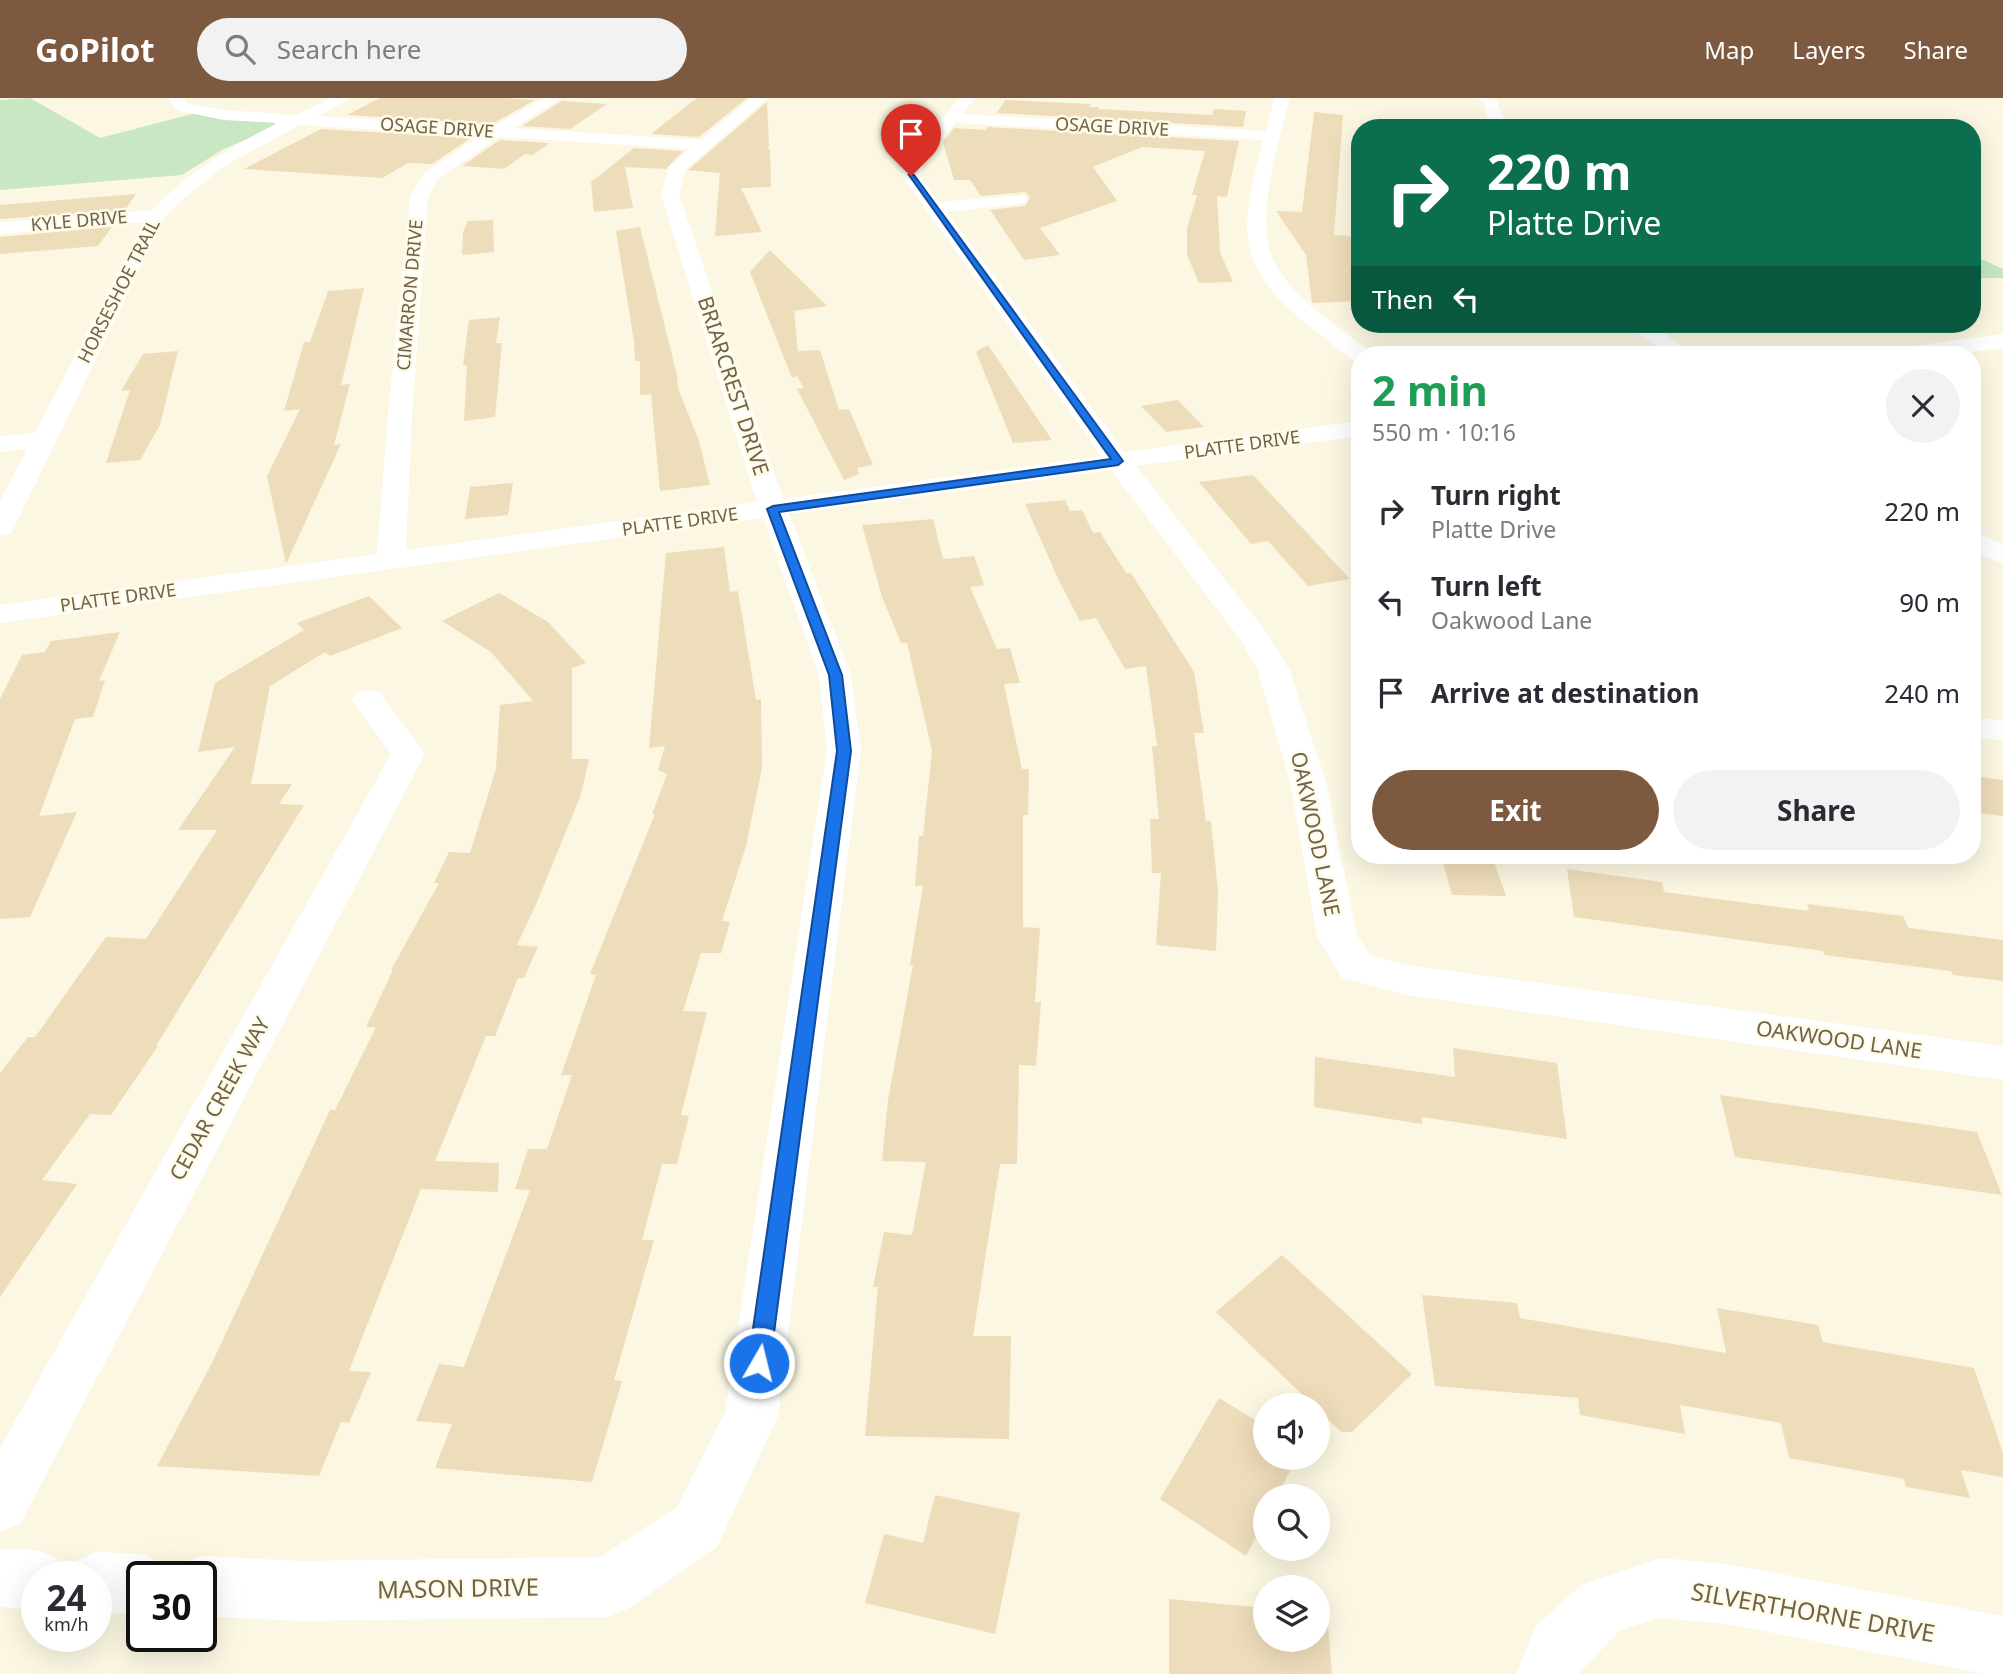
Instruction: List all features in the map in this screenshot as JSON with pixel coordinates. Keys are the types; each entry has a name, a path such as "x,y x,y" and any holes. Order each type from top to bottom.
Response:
{"street":[{"name":"OSAGE DRIVE","path":"176,98 180,106 204,112 703,145"},
{"name":"HORSESHOE TRAIL","path":"0,528 157,215 179,190 213,164 343,98"},
{"name":"CIMARRON DRIVE","path":"391,562 419,197 430,177 496,132 554,98"},
{"name":"BRIARCREST DRIVE","path":"697,1527 751,1416 844,751 835,675 773,509 670,195 678,167 760,98"},
{"path":"1282,98 1272,136 1257,219 1261,256 1285,291 1351,347"},
{"path":"1486,98 1491,103 1496,119"},
{"name":"OSAGE DRIVE","path":"959,108 1272,136"},
{"name":"OAKWOOD LANE","path":"959,108 916,160 911,176 1118,461 1256,640 1274,671 1309,786 1337,936 1356,967 1407,980 2003,1063"},
{"path":"933,208 1019,199"},
{"name":"KYLE DRIVE","path":"0,228 157,215"},
{"path":"1650,333 1670,346"},
{"path":"1966,346 2003,341"},
{"name":"PLATTE DRIVE","path":"0,614 1351,429"},
{"path":"0,444 44,440"},
{"path":"1981,544 2003,555"},
{"name":"CEDAR CREEK WAY","path":"0,1504 408,754 368,700"},
{"path":"1981,729 2003,730"},
{"name":"MASON DRIVE","path":"217,1587 300,1591 608,1587 697,1527"},
{"path":"0,1578 21,1579"},
{"name":"SILVERTHORNE DRIVE","path":"1552,1661 1602,1606 1660,1588 1727,1594 2003,1647"}],"green space":[{"path":"30,98 100,138 196,113 274,122 276,126 222,150 182,175 0,190 0,100"},
{"path":"1981,259 2003,269 2003,278 1981,278"}],"building":[{"path":"380,98 535,100 492,124 347,115"},
{"path":"697,98 747,98 699,137 651,134"},
{"path":"1005,100 1091,104 1089,107 1099,107 1098,109 1212,115 1214,109 1246,111 1243,127 997,113"},
{"path":"562,101 607,104 570,129 522,126"},
{"path":"767,102 767,149 770,149 771,187 741,188 762,232 715,236 720,173 688,170"},
{"path":"1314,112 1343,115 1334,235 1350,236 1351,240 1351,301 1312,303 1306,255 1276,211 1302,212"},
{"path":"987,127 1239,141 1227,197 1217,196 1220,252 1233,282 1199,283 1187,255 1187,229 1197,195 1192,195 1205,151 1142,147 1093,167 1117,201 1040,228 1060,255 1024,260 990,210 1025,206 1030,197 1025,192 981,196 970,180 954,180 943,142 954,128 986,130"},
{"path":"321,129 471,138 432,164 408,163 382,178 244,169"},
{"path":"500,140 550,143 533,155 525,154 504,169 462,166"},
{"path":"634,148 683,151 666,169 625,167 633,208 594,212 591,182"},
{"path":"136,194 125,210 0,219 0,205"},
{"path":"493,220 494,252 462,255 463,232 468,221"},
{"path":"112,227 98,246 0,254 0,237"},
{"path":"640,227 678,388 699,441 710,485 660,491 651,394 640,395 640,361 635,361 616,231"},
{"path":"770,250 827,306 794,311 798,351 820,350 839,410 849,409 873,465 857,468 859,474 844,480 797,389 804,388 797,376 792,378 750,272"},
{"path":"364,288 341,385 350,384 334,445 341,444 286,564 267,476 300,409 284,411 304,342 310,342 328,291"},
{"path":"500,317 496,343 502,343 495,417 464,421 467,365 463,365 469,320"},
{"path":"988,345 1052,440 1013,443 976,352"},
{"path":"178,351 160,425 140,460 106,463 130,390 121,391 143,354"},
{"path":"1178,400 1204,427 1166,432 1141,406"},
{"path":"1253,475 1350,579 1308,586 1268,541 1251,544 1199,482"},
{"path":"513,483 508,515 465,519 470,487"},
{"path":"1065,500 1070,511 1082,510 1093,533 1100,532 1126,573 1131,573 1194,672 1204,733 1194,733 1206,821 1211,821 1218,891 1216,951 1156,945 1161,873 1152,873 1150,819 1159,819 1152,746 1157,746 1146,666 1125,669 1096,618 1080,621 1060,583 1025,504"},
{"path":"933,519 943,559 974,556 984,585 970,587 997,649 1010,648 1020,683 1004,684 1022,769 1029,769 1028,815 1023,815 1023,927 1040,928 1035,1002 1041,1002 1036,1066 1019,1065 1017,1164 1000,1164 973,1336 1011,1336 1009,1439 865,1436 878,1287 873,1287 884,1232 912,1235 926,1162 882,1161 888,1100 913,965 910,965 923,886 915,886 919,836 923,836 932,751 907,643 901,643 882,597 862,525"},
{"path":"724,547 730,592 738,591 756,700 761,699 762,768 746,846 722,921 730,922 721,953 701,953 683,1011 707,1012 681,1115 689,1116 677,1164 662,1164 642,1240 654,1240 614,1380 622,1381 592,1482 435,1468 452,1424 416,1421 439,1364 464,1367 530,1190 515,1189 528,1149 547,1149 572,1075 561,1075 596,975 590,974 655,814 652,814 667,774 658,770 665,746 649,748 666,553"},
{"path":"499,593 548,622 586,663 572,668 572,759 589,759 581,795 517,945 538,947 524,978 518,978 495,1036 486,1036 435,1161 499,1163 498,1192 421,1189 349,1371 371,1372 349,1423 341,1422 319,1476 157,1466 212,1363 330,1110 335,1110 376,1027 366,1027 391,970 439,883 434,883 449,852 470,853 496,769 500,705 533,701 491,652 442,621"},
{"path":"369,596 402,628 330,656 325,652 270,686 251,784 292,784 279,804 304,805 158,1046 111,1115 90,1114 42,1180 77,1184 0,1297 0,1073 28,1037 35,1037 106,937 146,939 217,830 178,830 235,747 198,752 215,683 304,630 297,623"},
{"path":"120,632 99,681 105,680 93,717 75,719 39,816 77,812 30,917 0,919 0,699 22,655 45,652 51,641"},
{"path":"1981,777 2003,780 2003,816 1981,813"},
{"path":"1443,864 1495,864 1506,896 1452,895"},
{"path":"1567,869 1662,882 1664,892 1809,911 1807,904 1903,916 1909,928 2003,940 2003,981 1953,975 1951,971 1824,955 1823,951 1574,917"},
{"path":"1453,1048 1557,1063 1567,1139 1422,1117 1422,1124 1314,1107 1315,1057 1455,1077"},
{"path":"1720,1095 1977,1132 2002,1195 1735,1157"},
{"path":"1282,1255 1412,1374 1352,1432 1341,1432 1330,1421 1330,1393 1300,1393 1216,1312"},
{"path":"1422,1295 1517,1303 1520,1318 1726,1353 1717,1308 1818,1325 1823,1342 1974,1368 2003,1453 2003,1477 1961,1470 1970,1498 1906,1487 1904,1479 1789,1458 1781,1423 1680,1405 1685,1434 1580,1415 1578,1398 1435,1386"},
{"path":"1219,1398 1253,1419 1253,1470 1291,1470 1283,1484 1253,1484 1253,1543 1246,1556 1160,1499"},
{"path":"935,1495 1020,1513 995,1634 865,1603 884,1534 923,1543"},
{"path":"1169,1599 1253,1607 1253,1652 1330,1652 1330,1650 1332,1674 1169,1674"}],"route":[{"path":"759,1363 844,751 835,675 773,509 1118,461 911,176"}]}
